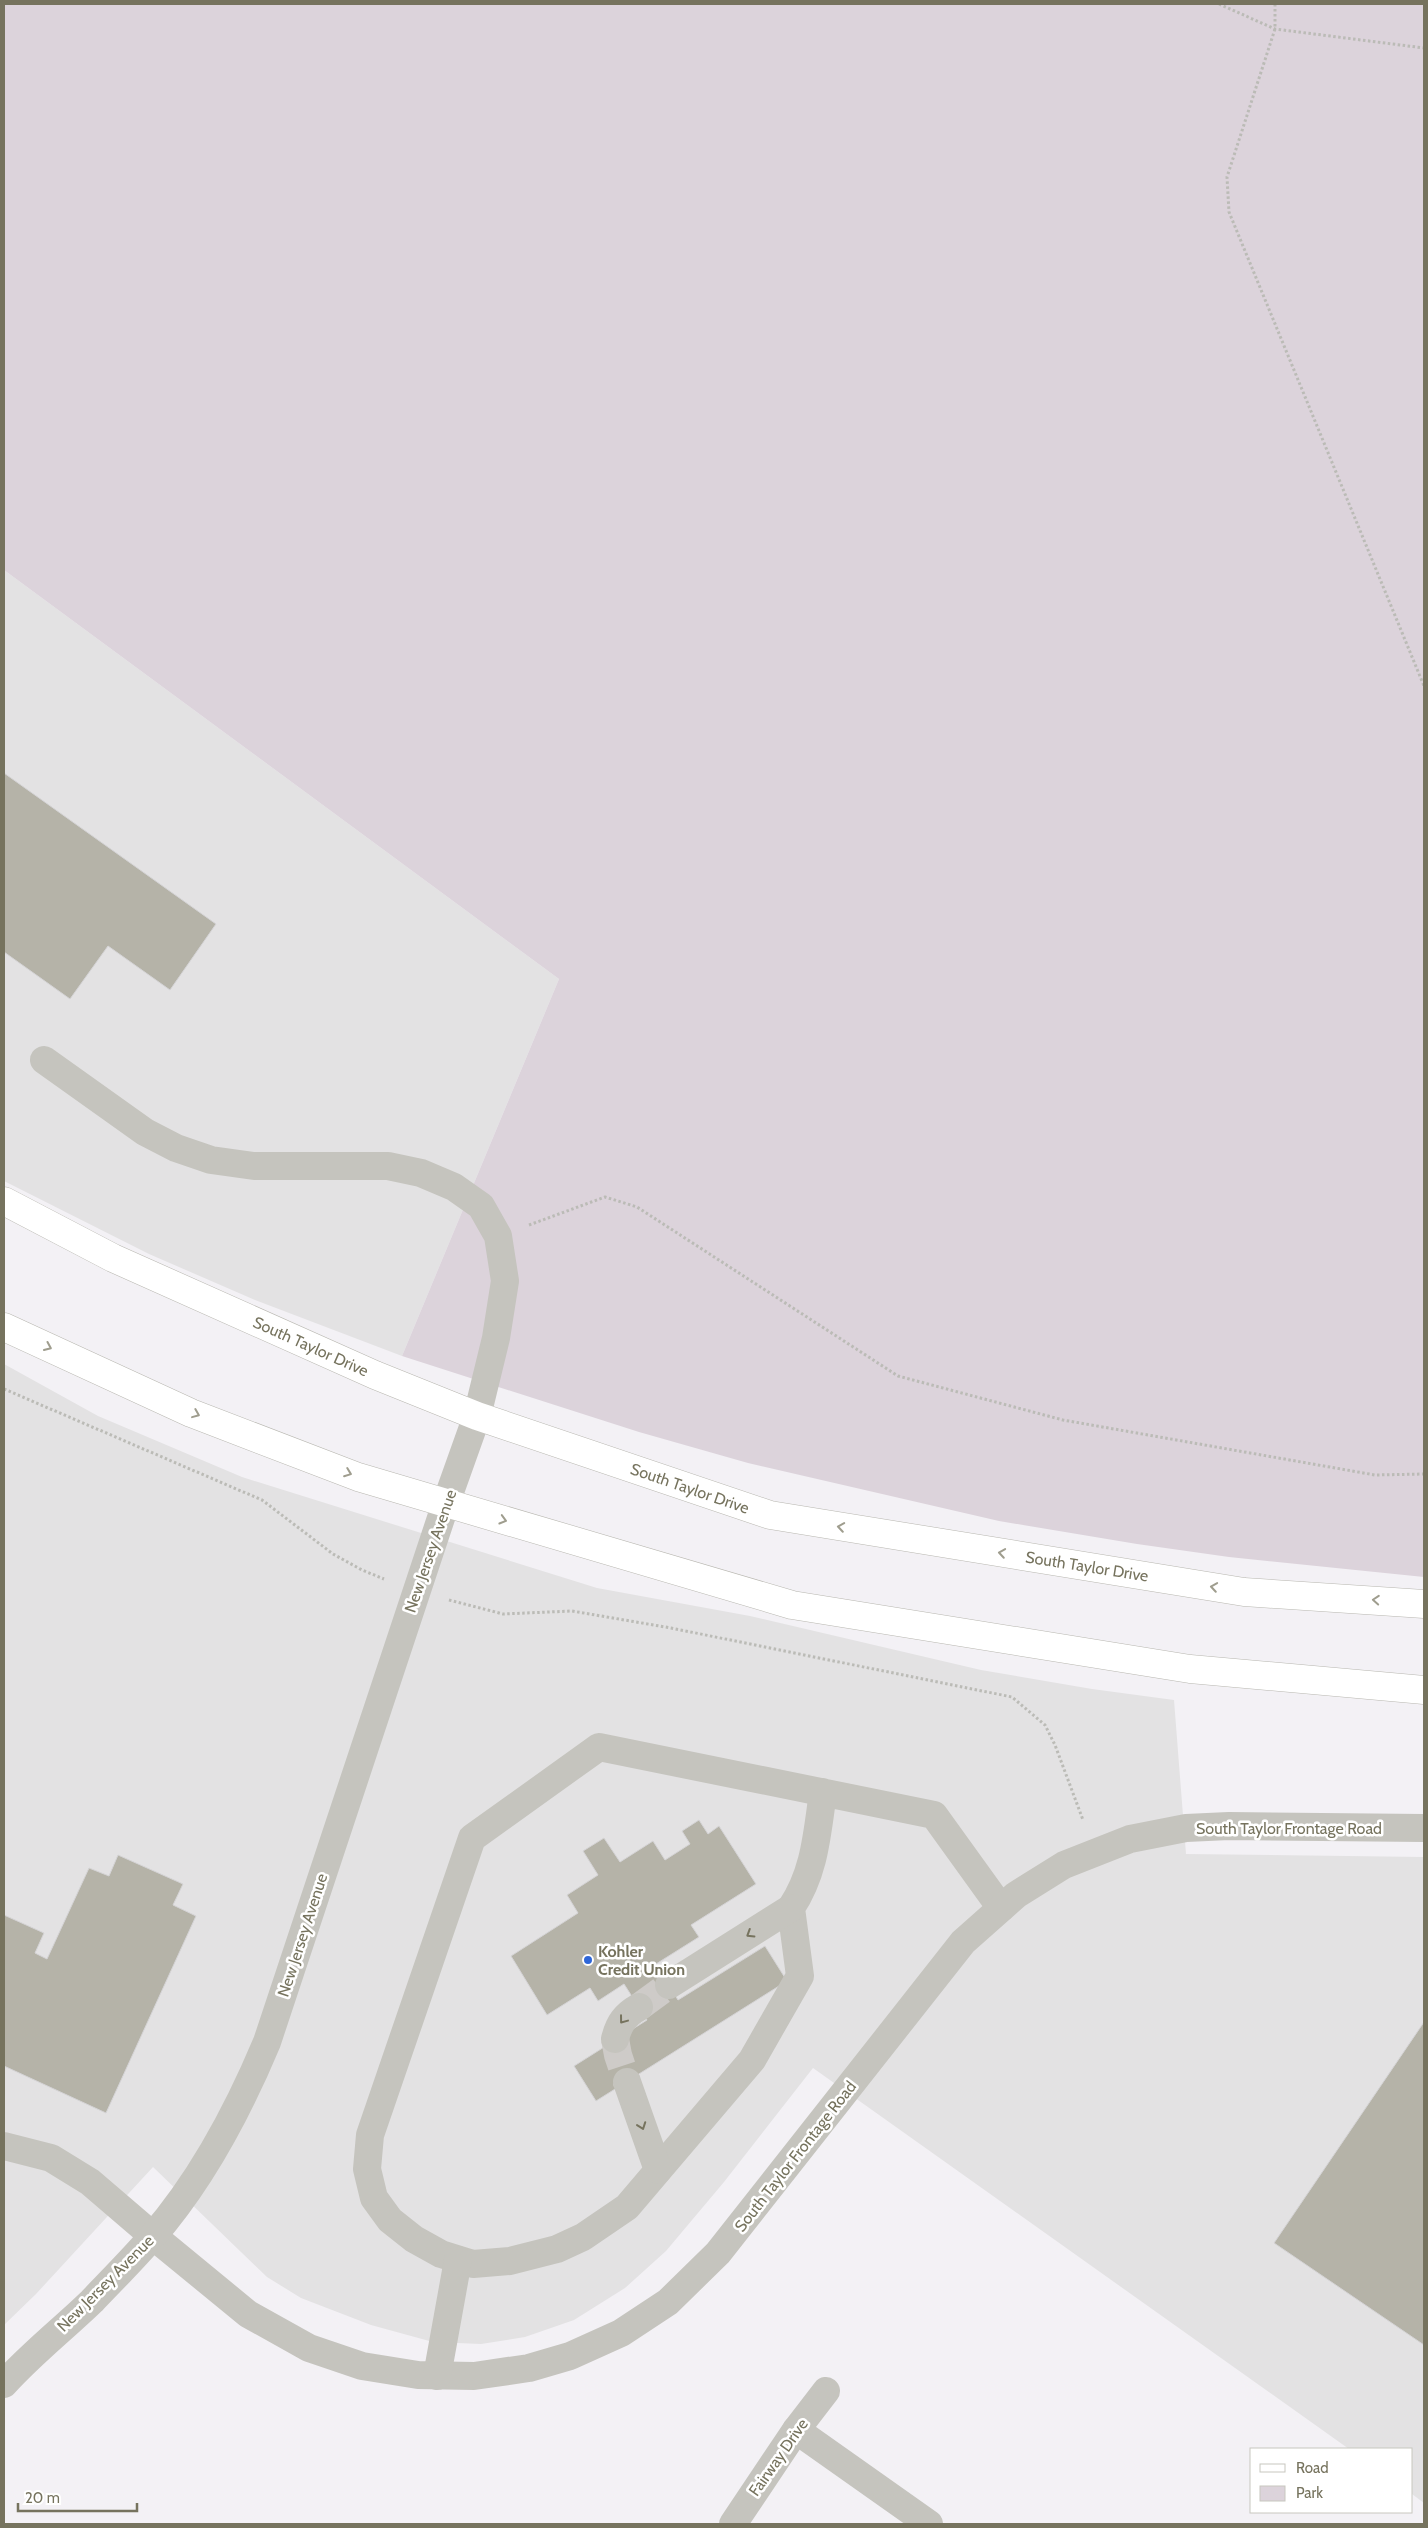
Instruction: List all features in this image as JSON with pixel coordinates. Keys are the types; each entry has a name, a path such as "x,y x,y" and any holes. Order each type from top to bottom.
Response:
{"main road":[{"name":"South Taylor Drive","path":"4,1201 113,1258 376,1375 477,1416 770,1515 1244,1592 1424,1604"},
{"path":"4,1327 191,1412 358,1477 792,1605 1190,1669 1424,1690"}],"street":[{"path":"44,1060 145,1132 176,1148 211,1160 254,1166 388,1166 421,1173 454,1187 481,1206 498,1236"},
{"name":"New Jersey Avenue","path":"4,2384 18,2368 91,2302 153,2236 208,2160 252,2077 267,2042 446,1503 477,1416 496,1338 505,1281 498,1236"},
{"path":"791,1908 800,1976 752,2060 627,2206 583,2237 556,2249 510,2261 473,2264 441,2254 414,2239 390,2220 374,2198 367,2169 370,2135 472,1838 598,1748 934,1815 1001,1908"},
{"path":"669,1985 791,1908 804,1889 811,1867 823,1792"},
{"name":"South Taylor Frontage Road","path":"4,2146 51,2158 90,2182 248,2314 309,2348 362,2366 418,2375 474,2376 529,2368 570,2356 621,2333 668,2302 718,2252 963,1942 1016,1895 1064,1865 1130,1839 1186,1828 1229,1826 1424,1828"},
{"path":"616,2039 618,2028 626,2015 639,2006"},
{"path":"626,2082 658,2170"},
{"path":"437,2376 458,2260"},
{"name":"Fairway Drive","path":"733,2524 796,2430 826,2391"},
{"path":"796,2430 929,2524"}],"path":[{"path":"1219,4 1276,29 1424,48"},
{"path":"1275,4 1276,29 1227,177 1229,212 1424,686"},
{"path":"498,1236 605,1197 636,1206 898,1376 1064,1420 1375,1475 1424,1474"},
{"path":"4,1389 262,1500 333,1554 362,1570 417,1592 503,1614 572,1612 671,1628 1012,1697 1045,1725 1056,1745 1096,1853"}],"shaded area":[{"path":"4,570 559,979 402,1356 255,1300 149,1254 4,1181"},
{"path":"4,1364 98,1416 242,1477 597,1588 750,1616 981,1670 1092,1689 1174,1700 1186,1854 1424,1857 1424,2503 1413,2495 1413,2448 1348,2448 813,2068 724,2182 666,2251 625,2288 574,2320 525,2337 481,2344 433,2342 371,2325 301,2298 267,2277 153,2167 36,2294 4,2325"}],"green space":[{"path":"4,4 1424,4 1424,1577 1229,1557 999,1521 748,1463 639,1432 402,1356 559,979 4,570"}],"building":[{"path":"4,773 216,924 170,990 108,946 70,999 4,952"},
{"name":"Kohler Credit Union","path":"699,1820 708,1834 719,1826 756,1884 691,1925 699,1937 656,1964 678,2000 765,1946 787,1981 596,2101 574,2066 647,2020 624,1984 598,2001 590,1988 547,2015 511,1956 578,1913 567,1895 598,1875 583,1851 604,1838 620,1862 653,1841 665,1860 690,1844 682,1831"},
{"path":"118,1855 183,1884 173,1905 196,1916 106,2113 4,2066 4,1915 44,1933 35,1953 47,1959 89,1868 109,1876"},
{"path":"1424,2022 1424,2345 1274,2243"}],"tunnel":[{"path":"639,2007 669,1985"},
{"path":"615,2039 627,2082"}],"place":[{"name":"Kohler Credit Union","path":"588,1960"}]}
